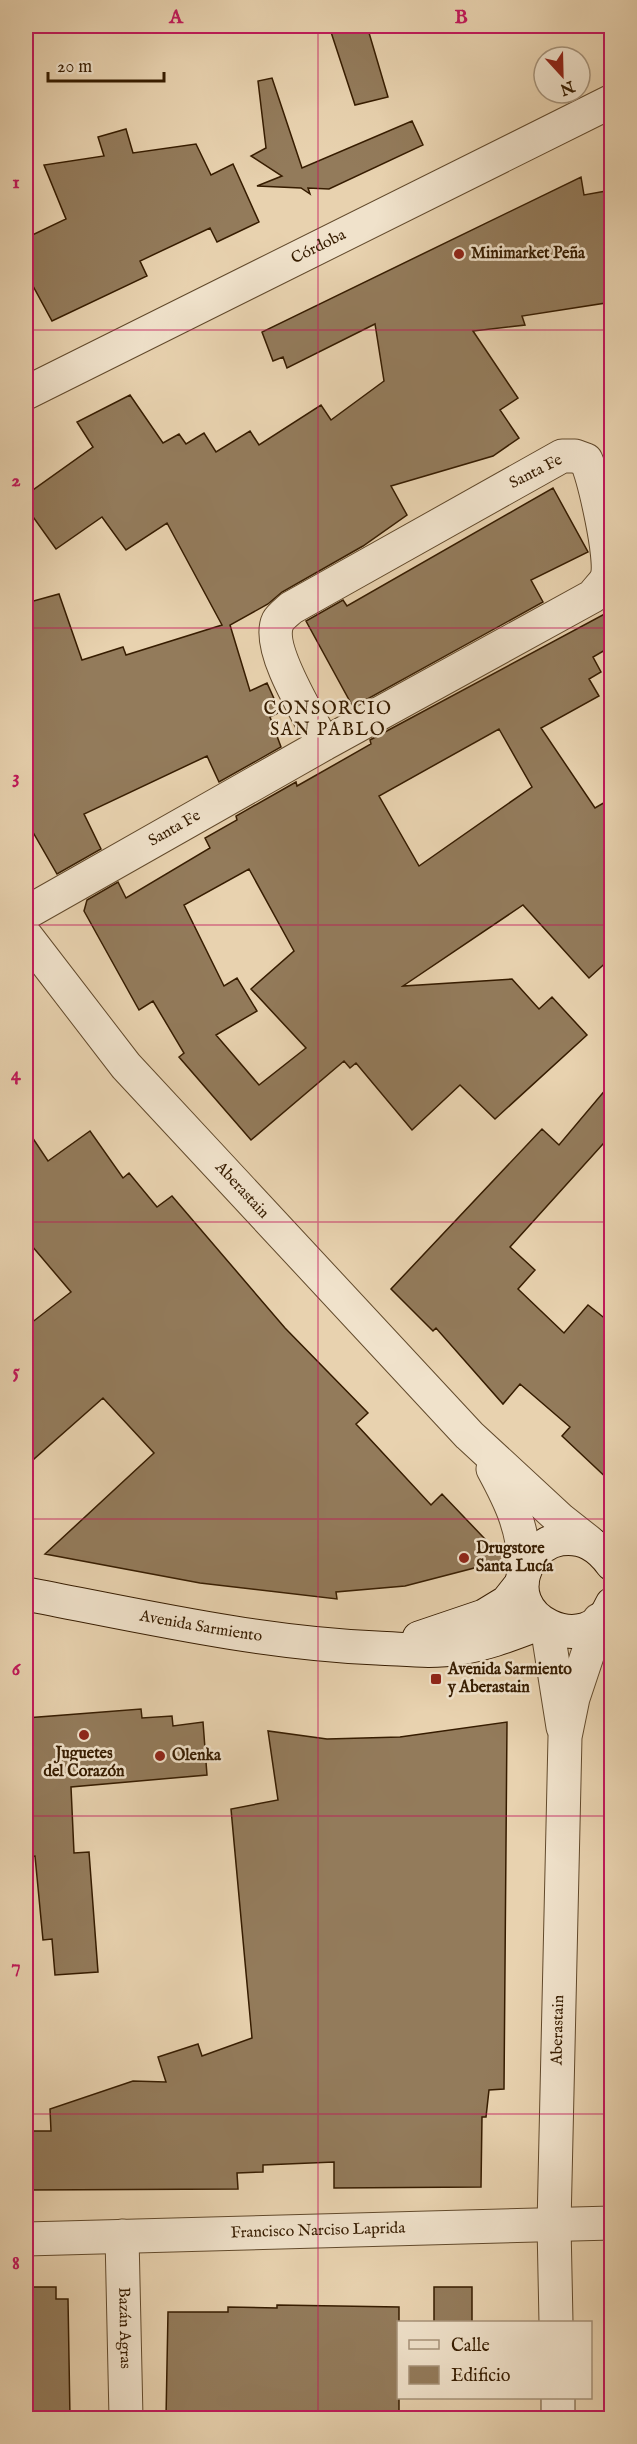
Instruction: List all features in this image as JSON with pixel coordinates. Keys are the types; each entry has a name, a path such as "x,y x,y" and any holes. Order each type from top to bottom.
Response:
{"street":[{"name":"Córdoba","path":"26,393 612,101"},
{"name":"Santa Fe","path":"26,913 324,744 593,596 607,576 607,550 591,473 586,460 575,456 562,456 291,608 278,621 276,639 280,657 324,744"},
{"name":"Aberastain","path":"26,936 126,1066 469,1435 490,1463 514,1510 523,1539 524,1598 531,1612 544,1624 565,1737"},
{"name":"Aberastain","path":"469,1435 602,1550"},
{"name":"Avenida Sarmiento","path":"379,1648 426,1636 484,1616 507,1602 523,1576 532,1555 544,1545 559,1539 573,1538 602,1550"},
{"name":"Avenida Sarmiento","path":"26,1594 280,1641 429,1652 490,1642 544,1624"},
{"name":"Aberastain","path":"556,2321 554,2225 565,1737 573,1698 608,1610"},
{"path":"544,1624 571,1632 586,1628 608,1610"},
{"name":"Francisco Narciso Laprida","path":"26,2239 612,2223"},
{"name":"Bazán Agras","path":"123,2236 126,2418"},
{"path":"558,2399 558,2418"}],"building":[{"path":"329,26 367,26 388,97 355,105"},
{"path":"272,78 302,168 412,121 423,145 329,189 308,188 310,194 301,188 257,186 282,176 251,156 266,148 258,81"},
{"path":"126,129 133,153 196,144 211,175 233,164 259,222 217,242 210,228 140,261 147,276 52,321 26,273 26,238 66,219 44,165 104,156 98,137"},
{"path":"581,177 584,195 612,190 612,302 522,316 525,325 473,331 518,398 500,410 519,438 493,456 391,486 407,515 363,546 282,592 268,604 230,625 250,691 267,683 280,712 270,717 281,747 219,782 207,756 84,814 101,849 57,874 26,820 26,603 59,594 82,660 123,647 126,655 222,625 167,523 126,550 102,517 56,549 26,507 26,495 93,447 77,422 130,395 163,443 179,434 186,444 204,433 216,452 250,431 259,445 321,405 331,420 384,381 375,324 287,368 283,357 273,361 262,332"},
{"path":"553,488 588,552 531,580 543,602 353,707 306,621 343,600 347,606"},
{"path":"612,610 612,646 593,657 601,672 589,679 599,696 541,728 595,808 612,798 612,957 589,978 523,905 403,986 512,979 539,1009 552,997 587,1035 495,1119 460,1085 412,1130 356,1063 350,1068 344,1061 251,1140 179,1057 184,1053 153,1001 139,1010 84,911 87,900 118,882 126,898 210,848 205,838 237,820 236,816 296,782 297,786 371,744 370,740","holes":["499,729 532,787 419,866 379,796","249,869 294,951 251,989 306,1048 259,1085 216,1035 257,1011 237,978 224,986 184,905"]},
{"path":"612,1082 612,1134 510,1247 535,1270 518,1289 564,1333 588,1305 612,1324 612,1483 562,1436 570,1427 520,1384 503,1404 436,1328 433,1331 391,1289 542,1129 559,1145"},
{"path":"26,1128 48,1161 90,1131 123,1178 129,1173 157,1207 172,1196 285,1328 368,1413 356,1424 431,1505 442,1494 505,1560 405,1586 336,1592 337,1599 200,1583 45,1554 154,1453 103,1398 26,1466 26,1327 71,1292 26,1239"},
{"path":"141,1709 142,1718 172,1716 173,1726 203,1722 207,1775 71,1787 74,1853 89,1852 98,1972 55,1975 52,1939 43,1940 35,1856 29,1857 26,1718"},
{"path":"507,1722 504,2089 489,2090 486,2117 482,2117 481,2187 334,2188 334,2162 263,2165 263,2172 237,2173 238,2189 26,2190 26,2131 51,2131 50,2109 133,2081 166,2082 158,2057 198,2044 202,2056 252,2038 231,1809 278,1800 268,1731 327,1739 400,1737"},
{"path":"26,2287 56,2287 56,2299 68,2299 70,2418 26,2418"},
{"path":"434,2287 472,2287 472,2321 434,2321"},
{"path":"277,2305 399,2307 397,2399 399,2399 399,2418 166,2418 168,2312 228,2312 228,2307 277,2308"}],"place":[{"name":"Minimarket Peña","path":"459,254"},
{"name":"Drugstore Santa Lucía","path":"464,1558"},
{"name":"Avenida Sarmiento y Aberastain","path":"436,1679"},
{"name":"Juguetes del Corazón","path":"84,1735"},
{"name":"Olenka","path":"160,1756"}],"district":[{"name":"CONSORCIO SAN PABLO","path":"328,719"}]}
